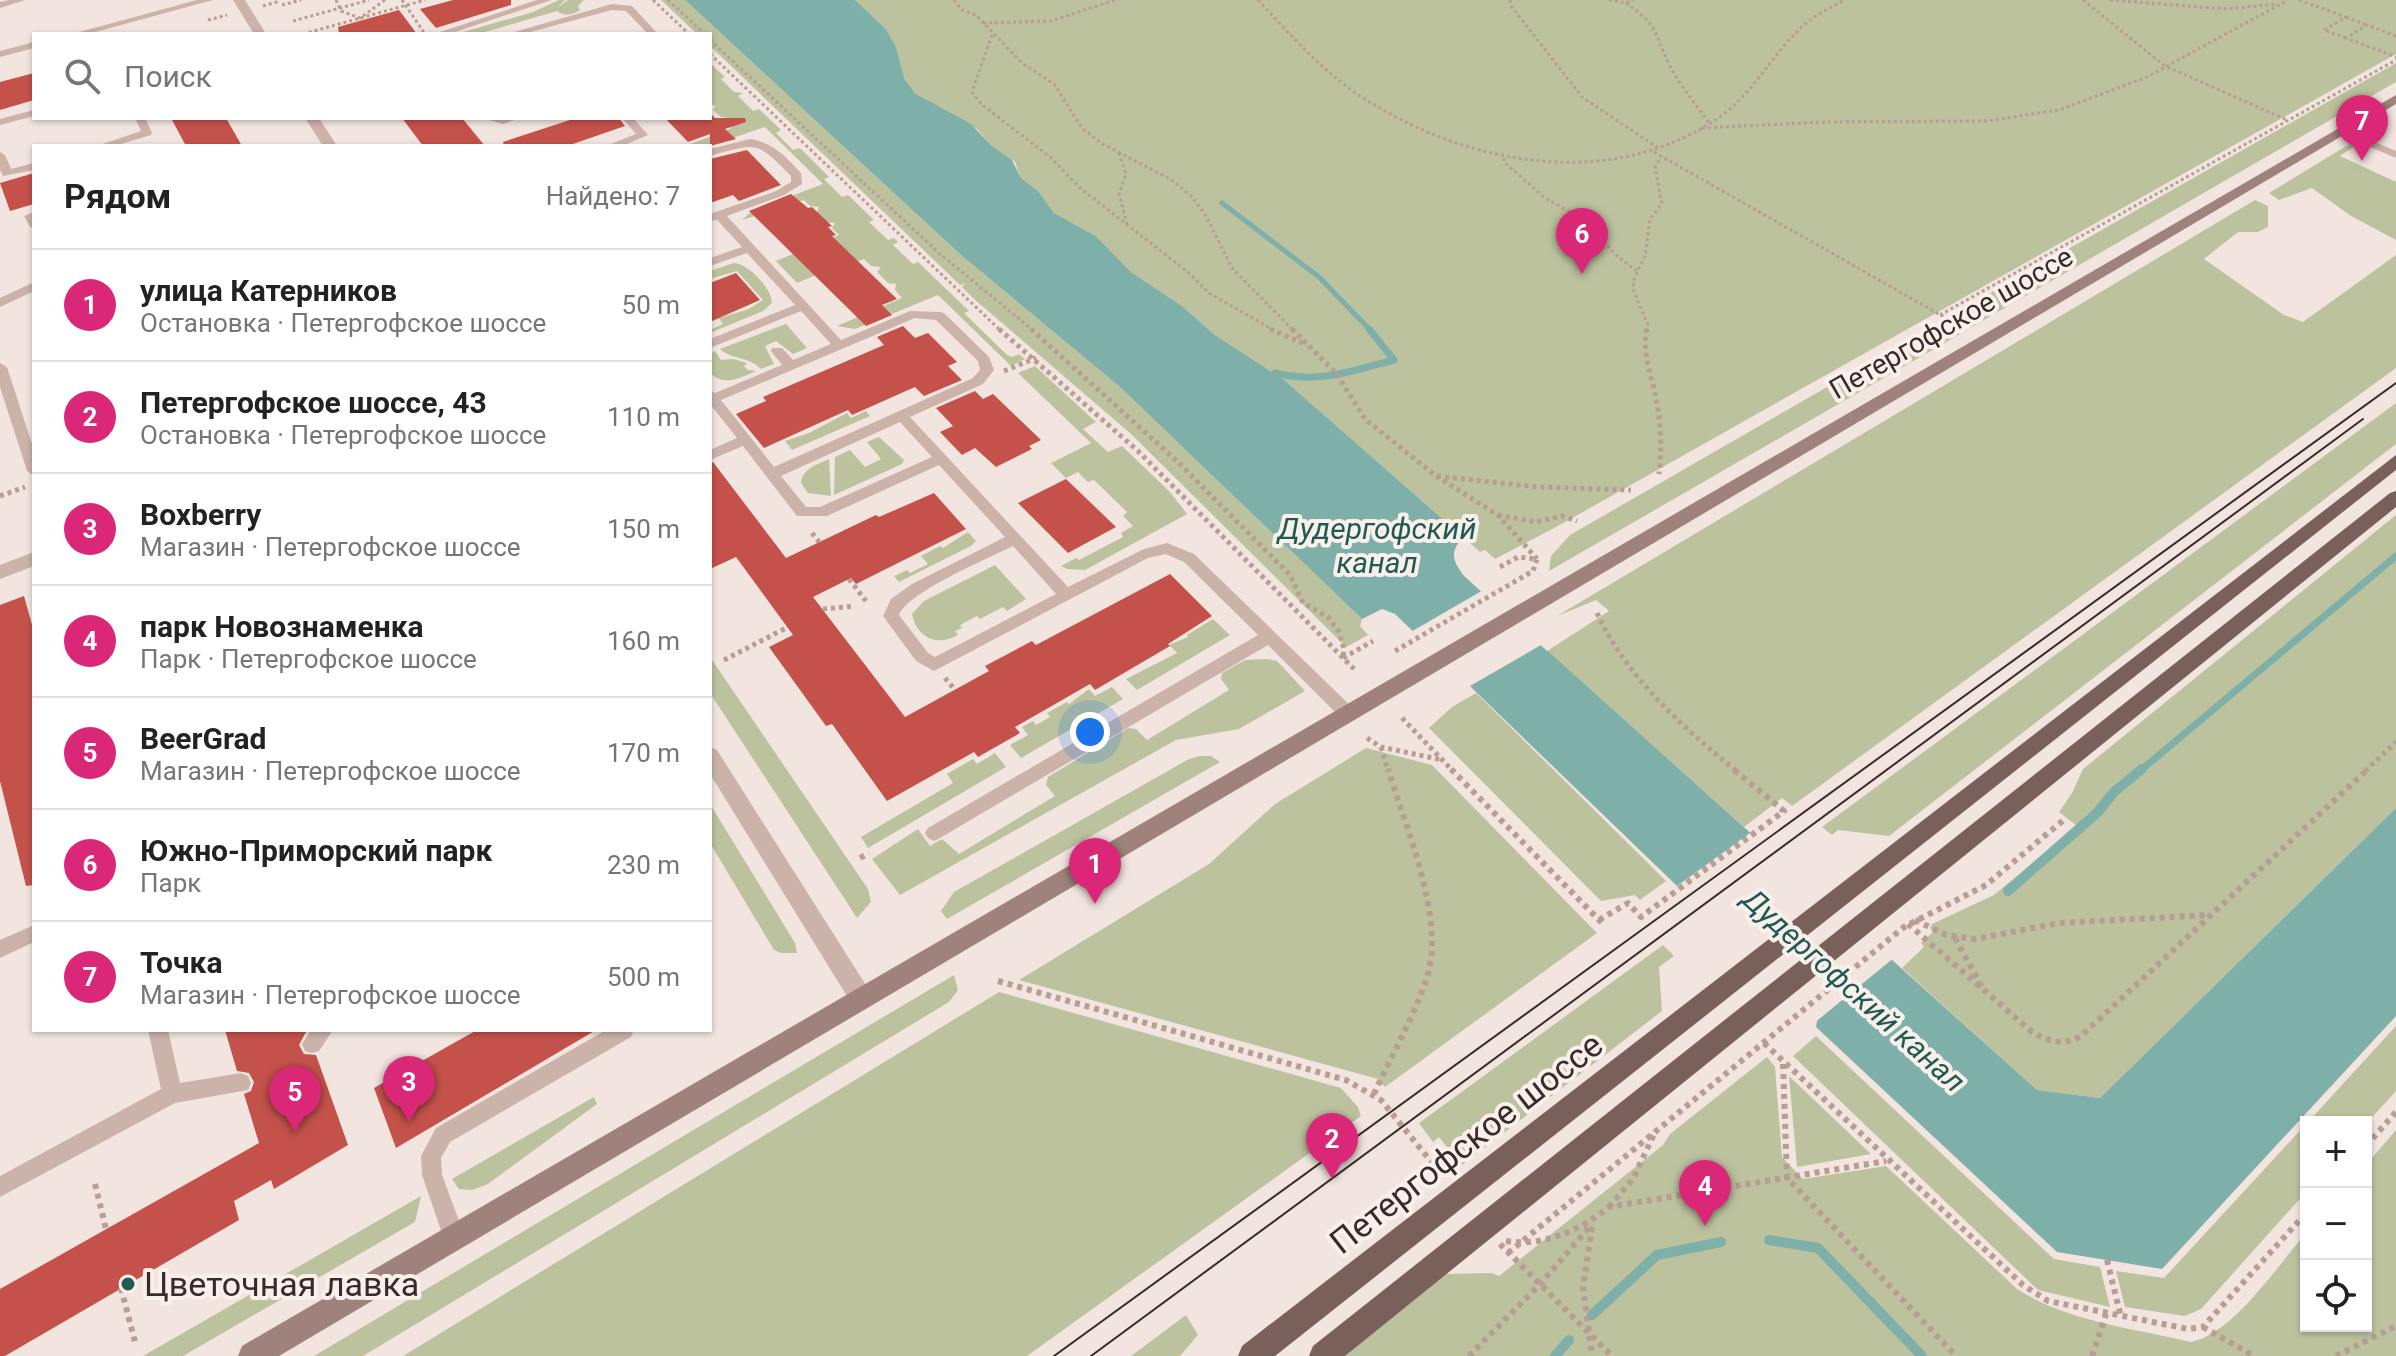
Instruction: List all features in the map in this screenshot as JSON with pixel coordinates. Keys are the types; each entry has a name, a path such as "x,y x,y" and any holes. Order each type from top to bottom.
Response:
{"main road":[{"name":"Петергофское шоссе","path":"1252,1356 2396,461"},
{"path":"1323,1356 2396,497"}],"street":[{"path":"239,0 259,32"},
{"name":"Петергофское шоссе","path":"1348,714 2396,99"},
{"path":"313,120 329,144"},
{"path":"0,572 32,560"},
{"path":"252,1356 1348,714"},
{"path":"712,759 861,998"}],"lane":[{"path":"0,5 20,0"},
{"path":"85,32 208,0"},
{"path":"445,32 547,0"},
{"path":"519,32 612,7 629,8 651,32"},
{"path":"0,54 32,46"},
{"path":"0,122 32,114"},
{"path":"109,144 147,133 141,120"},
{"path":"629,120 651,144"},
{"path":"2341,131 2396,155"},
{"path":"617,144 643,135"},
{"path":"712,152 756,141 767,144 797,175 796,184 780,193 714,217 749,248 839,346"},
{"path":"0,155 7,174 32,167"},
{"path":"712,261 749,248"},
{"path":"0,303 32,287"},
{"path":"712,343 803,306"},
{"path":"772,474 978,381 987,370 984,360 940,316 914,314 712,397 745,440 802,512 822,512 940,459"},
{"path":"777,351 791,366"},
{"path":"0,367 27,427 32,458"},
{"path":"901,415 1066,595"},
{"path":"712,454 745,440"},
{"path":"1014,539 917,588 896,603 891,616 922,657 934,665 1144,554 1167,548 1189,558 1348,714"},
{"path":"934,833 1268,637"},
{"path":"0,949 32,934"},
{"path":"158,1032 172,1094"},
{"path":"454,1237 432,1175 431,1156 443,1135 621,1032"},
{"path":"0,1187 172,1094 241,1083"}],"path":[{"path":"262,6 301,0"},
{"path":"292,19 337,5 369,0"},
{"path":"360,18 385,0"},
{"path":"402,0 421,32"},
{"path":"310,32 425,0"},
{"path":"653,0 687,32"},
{"path":"668,0 703,32"},
{"path":"954,0 962,10 976,15 1022,63 1054,84 1082,128 1172,180 1192,197 1206,216 1232,268 1336,373 1365,419 1436,476 1498,515 1537,559"},
{"path":"982,23 1051,21 1115,0"},
{"path":"1258,0 1314,57 1362,98 1445,141 1504,158 1589,162 1656,150 1709,123 1733,105 1801,27 1844,0"},
{"path":"1510,0 1511,6 1582,97 1661,156 1984,341"},
{"path":"1609,0 1626,3 1647,18 1659,34 1669,64 1709,123"},
{"path":"1626,3 1633,0"},
{"path":"2083,0 2165,66 2288,120"},
{"path":"2110,0 2226,9 2282,3"},
{"path":"1701,128 1823,121 2015,118 2057,111 2094,100 2165,66 2288,0"},
{"path":"2299,0 2396,36"},
{"path":"360,1 375,7 396,8"},
{"path":"337,5 360,18"},
{"path":"208,20 229,15"},
{"path":"2346,17 2324,30 2396,58"},
{"path":"2346,38 2367,25"},
{"path":"992,35 972,92 981,104 1050,157 1079,187 1230,307 1312,347"},
{"path":"712,42 940,254 1014,313 1178,462 1290,575 1303,603 1313,607 1341,631 1346,647 1343,658"},
{"path":"712,56 963,297 1036,358 1138,451 1357,672"},
{"path":"1940,315 2396,58"},
{"path":"1119,152 1126,174 1119,194 1128,225"},
{"path":"1659,474 1661,459 1657,401 1644,340 1648,325 1634,292 1637,271 1645,256 1650,219 1662,204 1655,168 1661,156"},
{"path":"1504,158 1514,174 1545,198 1580,217 1618,257 1637,271"},
{"path":"1010,371 1036,358"},
{"path":"1436,476 1538,487 1631,490"},
{"path":"0,496 32,484"},
{"path":"1498,515 1536,522 1562,516 1577,521"},
{"path":"812,533 819,542"},
{"path":"1500,567 1518,557 1537,559"},
{"path":"1395,651 1533,571 1537,559"},
{"path":"849,579 866,601"},
{"path":"1294,607 1303,603"},
{"path":"823,609 855,606"},
{"path":"1402,718 1602,923 1628,903 1641,917 1784,811 1687,730 1643,685 1608,637 1597,613"},
{"path":"724,660 788,627"},
{"path":"1343,658 1373,641"},
{"path":"1367,738 1381,747 1444,761"},
{"path":"1906,926 2032,1032 2045,1040 2069,1043 2081,1036 2396,742"},
{"path":"1374,1094 1428,975 1433,936 1427,898 1381,747"},
{"path":"1612,1356 1508,1253 1906,926 1986,885 2066,818"},
{"path":"860,858 869,853"},
{"path":"1915,920 1954,938 1981,939 2034,925 2111,918 2211,915"},
{"path":"1954,938 1984,990"},
{"path":"998,981 1346,1080 1374,1094 1459,1195"},
{"path":"1764,1043 1887,1161 2035,1295 2048,1301 2121,1317 2188,1329 2203,1327 2254,1356"},
{"path":"1783,1063 1787,1178 1956,1356"},
{"path":"2372,1139 2396,1112"},
{"path":"1469,1356 1541,1283 1633,1179 1655,1133"},
{"path":"1609,1207 1887,1161"},
{"path":"95,1184 106,1229"},
{"path":"2203,1327 2300,1220"},
{"path":"1517,1245 1592,1223"},
{"path":"1592,1223 1583,1288 1592,1356"},
{"path":"2107,1260 2121,1317"},
{"path":"121,1288 135,1342"},
{"path":"2092,1356 2106,1314"},
{"path":"2336,1356 2396,1326"}],"green space":[{"path":"559,0 565,0 557,8 568,0 584,0 578,6 580,10 571,14 557,11 485,32 463,32 533,12"},
{"path":"661,0 685,0 961,255 1120,387 1362,619 1360,626 1368,635 1346,647 1131,434 973,298 962,287 965,283 960,285 712,48 712,32 695,32"},
{"path":"855,0 2396,0 2396,54 1495,559 1485,550 1480,552 1283,379 1215,335 1182,306 1131,272 1096,236 1054,213 1039,192 1021,179 1015,162 992,146 977,129 916,94 905,80 896,47 886,29"},
{"path":"2396,63 2396,82 1970,328 1950,316"},
{"path":"712,65 725,77 721,79 734,92 743,93 738,96 753,111 759,109 781,130 776,133 793,150 800,148 829,177 824,179 842,197 848,195 874,220 869,222 888,240 894,238 898,242 893,245 913,264 918,262 969,311 964,313 1007,355 1012,357 1019,354 1025,359 1011,366 938,295 855,329 837,326 902,298 895,290 896,284 888,283 877,272 881,267 871,266 864,259 850,265 847,262 797,283 776,261 839,235 832,228 835,223 826,222 817,212 819,207 810,206 804,200 742,220 752,211 823,184 765,127 712,145 690,144 732,128 727,123 729,118 721,117 713,110 716,106 712,105"},
{"path":"2351,143 2358,144 2340,156 2396,182 2396,240 2351,216 2312,188 2279,200 2269,193"},
{"path":"2255,200 2268,206 2268,227 2258,232 2238,232 2204,259 2284,315 2303,322 2396,255 2396,368 1792,806 1782,798 1744,827 1547,651 1609,611 1596,600 1557,616"},
{"path":"740,264 759,278 772,303 763,311 712,332 712,329 723,324 719,318 749,309 763,300 737,271 712,278 712,270"},
{"path":"1940,322 1960,334 1549,571 1551,556 1570,535"},
{"path":"786,324 807,348 793,354 776,341 765,346 774,364 761,369 720,349"},
{"path":"715,351 721,360 747,363 744,366 748,370 756,371 733,380 721,380 712,374 712,353"},
{"path":"1035,366 1096,422 1083,429 1108,452 1122,446 1170,492 1187,514 1085,570 1061,566 1123,537 1121,533 1133,526 1123,516 1127,512 1094,480 1088,482 1078,472 1066,478 1051,463 1091,443 1018,373"},
{"path":"2396,403 2396,444 1889,836 1838,830 1832,835 1822,827"},
{"path":"866,411 870,416 792,450 785,441 809,433 847,413 851,418"},
{"path":"879,437 904,460 902,464 834,495 835,457 850,450 865,467 881,459 867,442"},
{"path":"829,459 831,496 808,493 801,483 804,474"},
{"path":"2396,515 2396,808 2100,1098 2037,1090 1902,968 1924,947 1921,943 1933,932 1930,928 1932,924 1994,895 2077,826 2059,812 2083,769"},
{"path":"968,532 976,541 971,546 899,582 894,576 907,570 910,573 928,564 921,556 940,546 943,548"},
{"path":"995,565 1026,599 1007,611 1003,607 980,619 977,616 960,625 962,628 955,631 958,635 950,639 929,638 918,629 912,614 924,601"},
{"path":"1213,619 1230,635 1137,690 1126,679 1177,653 1169,645 1188,637"},
{"path":"712,660 868,889 871,902 857,918 712,696"},
{"path":"1245,660 1277,661 1305,691 1239,729 1176,740 900,895 872,859 918,829 930,846 942,839 959,854 1055,796 1046,785 1048,777 1128,728 1136,729 1147,740 1229,690 1221,679 1222,673"},
{"path":"1112,687 1123,699 1021,758 1010,745 1028,735 1022,727 1033,721 1036,725 1050,717 1047,713 1067,702 1069,704 1089,689 1095,696"},
{"path":"1476,693 1666,881 1640,900 1635,895 1601,901 1429,728 1452,707"},
{"path":"1366,748 1432,765 1597,933 1385,1087 1378,1079 1019,980 1209,864 1275,804"},
{"path":"995,753 1006,767 868,848 861,837 953,783 947,774 973,759 977,764"},
{"path":"1211,756 1220,762 947,919 941,911 954,892 1189,759"},
{"path":"712,807 795,943 797,953 774,950 712,846"},
{"path":"1663,945 1674,956 1659,967 1662,1011 1462,1165 1439,1137 1433,1142 1419,1123"},
{"path":"954,975 958,990 949,1002 363,1356 314,1356"},
{"path":"999,992 1341,1088 1358,1107 1361,1116 1027,1356 403,1356"},
{"path":"2396,1026 2396,1091 2372,1117 2314,1116"},
{"path":"1816,1036 2054,1259 2100,1267 2110,1307 2038,1290 1793,1056"},
{"path":"1767,1057 1775,1067 1782,1157 1803,1179 1886,1166 2017,1289 2079,1317 2191,1342 2223,1326 2239,1312 2300,1240 2300,1332 2372,1332 2372,1158 2396,1130 2396,1356 1345,1356 1443,1274 1492,1273 1499,1276 1663,1145 1670,1134"},
{"path":"1789,1076 1871,1154 1797,1167"},
{"path":"594,1097 597,1104 488,1184 472,1190 459,1189 452,1179"},
{"path":"2300,1131 2300,1199 2201,1309 2185,1316 2125,1307 2116,1271 2164,1278"},
{"path":"421,1196 415,1222 183,1356 143,1356"},
{"path":"1186,1315 1198,1335 1180,1356 1131,1356"}],"water":[{"name":"Дудергофский канал","path":"685,0 855,0 886,29 896,47 905,80 916,94 971,124 992,146 1012,160 1021,178 1039,192 1054,213 1096,236 1131,272 1182,306 1215,335 1283,379 1463,537 1454,557 1464,576 2037,1090 2100,1098 2396,808 2396,1016 2304,1116 2300,1116 2300,1120 2162,1269 2057,1252 1816,1027 1817,1021 1395,614 1382,609 1362,619 1120,387 961,255"}],"pier":[{"path":"1485,589 1551,648 1547,651 1541,645 1470,686 1476,693 1472,695 1409,633"},
{"path":"1754,830 1895,957 1813,1024 1673,889"}],"building":[{"path":"453,0 511,0 511,5 436,28 420,9"},
{"path":"399,10 416,32 339,32 338,27"},
{"path":"32,74 32,101 0,110 0,82"},
{"path":"712,115 715,118 745,118 746,122 725,129 736,139 712,145 710,134 688,142 667,120 712,120"},
{"path":"172,120 227,120 241,144 185,144"},
{"path":"404,120 464,120 483,144 422,144"},
{"path":"570,120 620,120 625,126 573,144 503,142"},
{"path":"747,150 781,185 739,201 733,195 712,202 712,159"},
{"path":"32,174 32,205 10,211 0,183"},
{"path":"791,194 808,208 812,207 832,226 828,227 836,235 832,236 897,299 882,305 892,315 866,326 749,211"},
{"path":"736,273 760,300 712,321 712,282"},
{"path":"903,326 915,338 928,333 957,362 948,366 962,380 924,396 915,387 852,415 848,410 764,448 736,414 766,401 763,397 884,345 877,337"},
{"path":"975,391 983,399 993,394 1041,440 1029,446 1032,449 996,467 975,448 962,455 940,432 953,426 936,408"},
{"path":"712,462 786,558 876,515 879,517 934,493 966,529 856,584 851,578 813,597 905,717 989,671 985,666 1032,641 1036,645 1170,574 1212,616 1168,644 1170,646 1095,690 1090,684 1015,727 1020,733 978,757 974,752 887,801 832,724 826,726 769,647 793,635 736,557 712,568"},
{"path":"1066,479 1116,527 1068,553 1018,503"},
{"path":"24,596 32,625 32,885 26,886 0,781 0,605"},
{"path":"226,1032 306,1032 299,1045 304,1054 316,1055 348,1145 274,1189 271,1180 234,1201 239,1220 5,1356 0,1356 0,1289 259,1143 244,1094 251,1091 254,1082 249,1073 237,1071"},
{"path":"473,1032 593,1032 396,1148 374,1088"}],"waterway":[{"path":"1222,203 1319,277 1371,331"},
{"path":"1275,373 1321,377 1394,360 1369,329"},
{"path":"2140,771 2396,556"},
{"path":"2008,891 2142,769"},
{"path":"1769,1240 1818,1248 1922,1356"},
{"path":"1592,1315 1657,1255 1721,1242"},
{"path":"1555,1356 1569,1340"}],"tram line":[{"path":"1054,1356 2396,383"},
{"path":"1091,1356 2363,419"}],"place":[{"name":"Точка","path":"2362,161"},
{"name":"Южно-Приморский парк","path":"1582,274"},
{"name":"улица Катерников","path":"1095,904"},
{"name":"Boxberry","path":"409,1122"},
{"name":"BeerGrad","path":"295,1132"},
{"name":"Петергофское шоссе, 43","path":"1332,1179"},
{"name":"парк Новознаменка","path":"1705,1226"},
{"name":"Цветочная лавка","path":"128,1284"}]}
